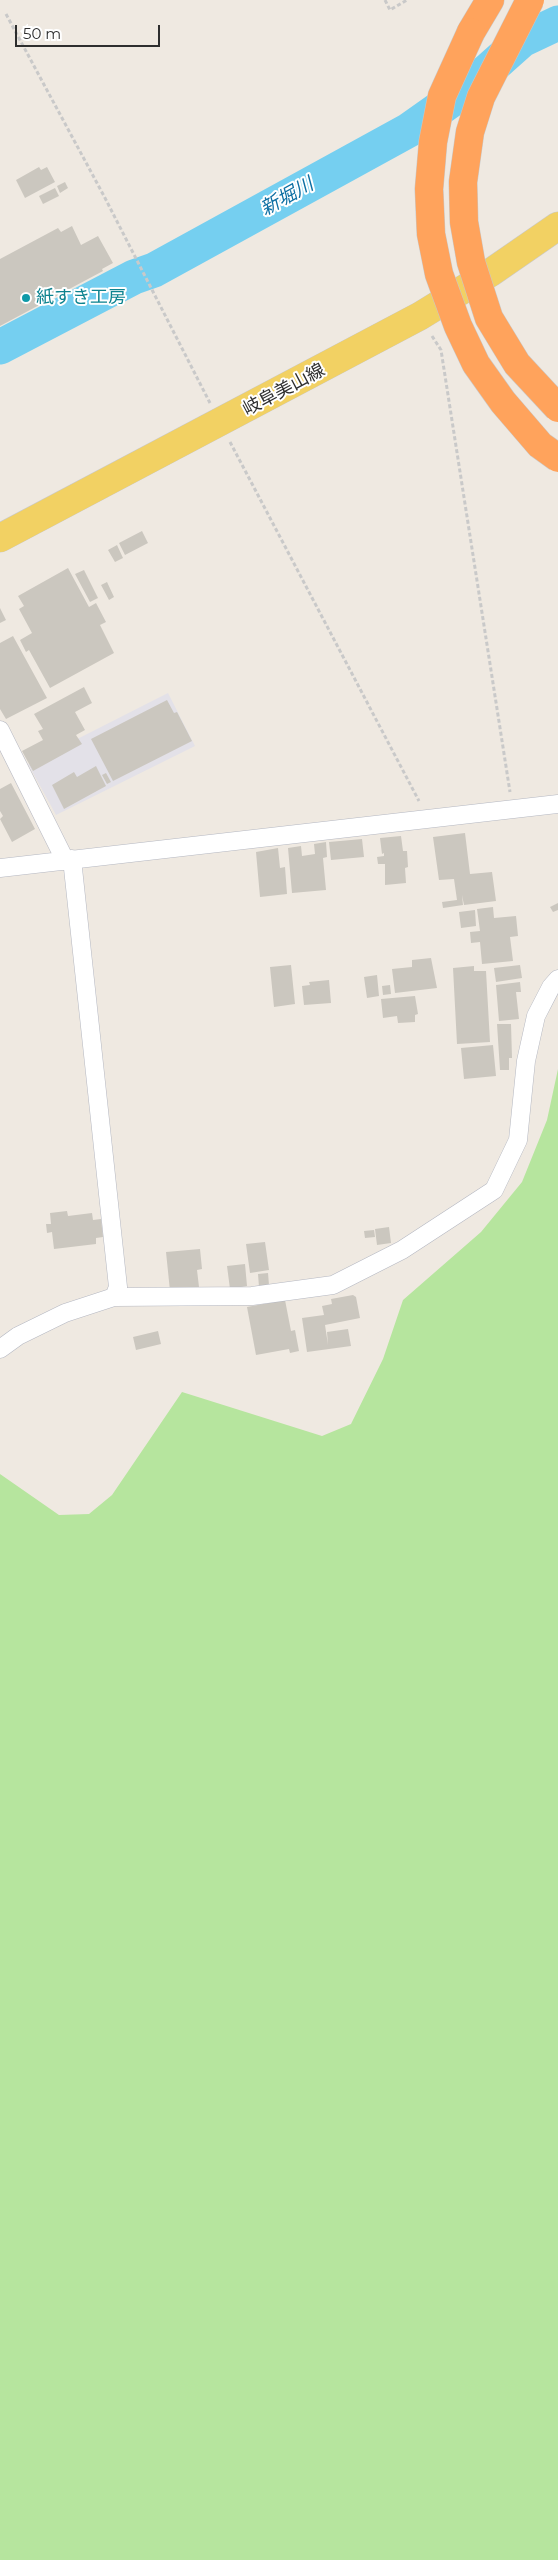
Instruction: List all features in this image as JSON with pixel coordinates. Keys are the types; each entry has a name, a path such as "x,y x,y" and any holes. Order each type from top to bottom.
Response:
{"highway":[{"path":"490,0 471,32 442,96 433,142 429,189 431,234 439,274 458,326 476,364 509,409 540,445 558,458"},
{"path":"530,0 481,97 470,132 463,182 464,222 471,262 489,318 517,364 558,408"}],"main road":[{"name":"岐阜美山線","path":"0,538 220,424 420,316 490,273 558,226"}],"street":[{"path":"0,730 68,859 118,1287 114,1297"},
{"path":"0,868 558,804"},
{"path":"0,1349 18,1336 65,1313 114,1297 252,1296 333,1285 402,1250 494,1190 518,1140 526,1061 536,1016 551,987 558,979"}],"path":[{"path":"385,0 390,10 407,0"},
{"path":"6,14 104,196 220,424 428,818"},
{"path":"420,316 441,350 513,810"}],"shaded area":[{"path":"168,693 195,746 56,815 28,764"}],"green space":[{"path":"558,1069 558,2560 0,2560 0,1474 59,1515 89,1514 112,1495 182,1392 322,1436 351,1424 383,1359 403,1300 481,1232 522,1182 547,1120"}],"building":[{"path":"39,167 41,170 47,167 55,182 25,198 16,180"},
{"path":"65,182 68,188 60,193 57,186"},
{"path":"55,188 59,196 43,204 39,196"},
{"name":"紙すき工房","path":"72,226 81,245 98,236 113,263 102,269 103,271 0,326 0,259 58,228 61,232"},
{"path":"142,531 148,543 125,555 119,543"},
{"path":"117,545 123,558 115,562 108,550"},
{"path":"68,568 89,607 96,603 106,622 100,625 114,653 50,688 29,650 26,652 20,640 32,633 19,609 24,606 18,596"},
{"path":"84,570 98,598 90,602 75,574"},
{"path":"107,582 114,597 109,600 101,585"},
{"path":"0,608 6,620 0,623"},
{"path":"13,636 47,698 6,719 0,709 0,643"},
{"path":"84,687 92,703 75,712 85,730 76,735 82,744 33,771 22,751 43,740 38,731 43,729 34,714"},
{"path":"167,700 174,713 177,712 192,741 113,781 91,739"},
{"path":"96,766 106,786 64,809 52,785 74,772 77,777"},
{"path":"106,773 111,782 107,784 102,775"},
{"path":"11,783 35,829 12,842 0,819 3,816 0,811 0,789"},
{"path":"465,833 470,874 492,872 496,901 464,905 462,895 463,905 443,908 442,902 457,900 454,879 439,880 433,837"},
{"path":"401,836 403,851 407,851 406,883 385,885 385,864 378,864 377,857 384,856 384,853 382,854 380,838"},
{"path":"362,839 364,857 331,860 329,842"},
{"path":"326,842 327,857 323,858 326,890 292,893 288,848 301,846 302,856 315,854 314,844"},
{"path":"278,848 280,868 285,867 287,894 260,897 256,852"},
{"path":"558,903 558,910 553,912 550,907"},
{"path":"493,907 494,918 516,916 518,936 510,937 513,961 482,964 480,942 471,943 470,932 480,931 477,909"},
{"path":"475,910 476,926 461,928 459,912"},
{"path":"431,958 437,988 395,993 392,969 412,967 412,960"},
{"path":"291,965 295,1004 274,1007 270,967"},
{"path":"520,965 522,978 496,982 494,968"},
{"path":"474,966 474,971 486,971 490,1042 457,1044 453,968"},
{"path":"377,975 379,996 367,998 364,977"},
{"path":"329,980 331,1003 304,1005 302,986 310,985 309,982"},
{"path":"520,982 521,992 516,992 519,1019 499,1021 496,985"},
{"path":"390,985 391,994 383,995 382,986"},
{"path":"415,996 418,1014 415,1015 415,1022 398,1023 397,1016 383,1018 381,999"},
{"path":"497,1024 511,1024 512,1058 509,1058 509,1070 500,1070"},
{"path":"493,1045 496,1076 464,1079 461,1048"},
{"path":"67,1211 68,1216 92,1213 93,1220 101,1219 103,1237 96,1238 96,1244 54,1249 52,1232 47,1233 46,1224 51,1224 50,1213"},
{"path":"389,1227 391,1243 377,1245 375,1229"},
{"path":"374,1230 375,1237 365,1238 364,1231"},
{"path":"265,1242 269,1270 250,1273 246,1244"},
{"path":"200,1249 202,1269 197,1270 199,1287 170,1291 166,1252"},
{"path":"245,1264 247,1286 230,1289 227,1266"},
{"path":"268,1273 269,1285 259,1287 258,1274"},
{"path":"353,1295 356,1297 360,1318 325,1325 328,1345 327,1332 348,1329 351,1346 307,1352 302,1318 324,1315 322,1306 332,1304 331,1299"},
{"path":"285,1300 291,1331 295,1330 299,1351 290,1353 289,1349 256,1355 247,1307"},
{"path":"158,1331 161,1344 136,1350 133,1337"}],"waterway":[{"name":"新堀川","path":"0,347 134,277 154,270 409,130 467,89 522,40 558,23"}],"place":[{"name":"紙すき工房","path":"26,298"}]}
